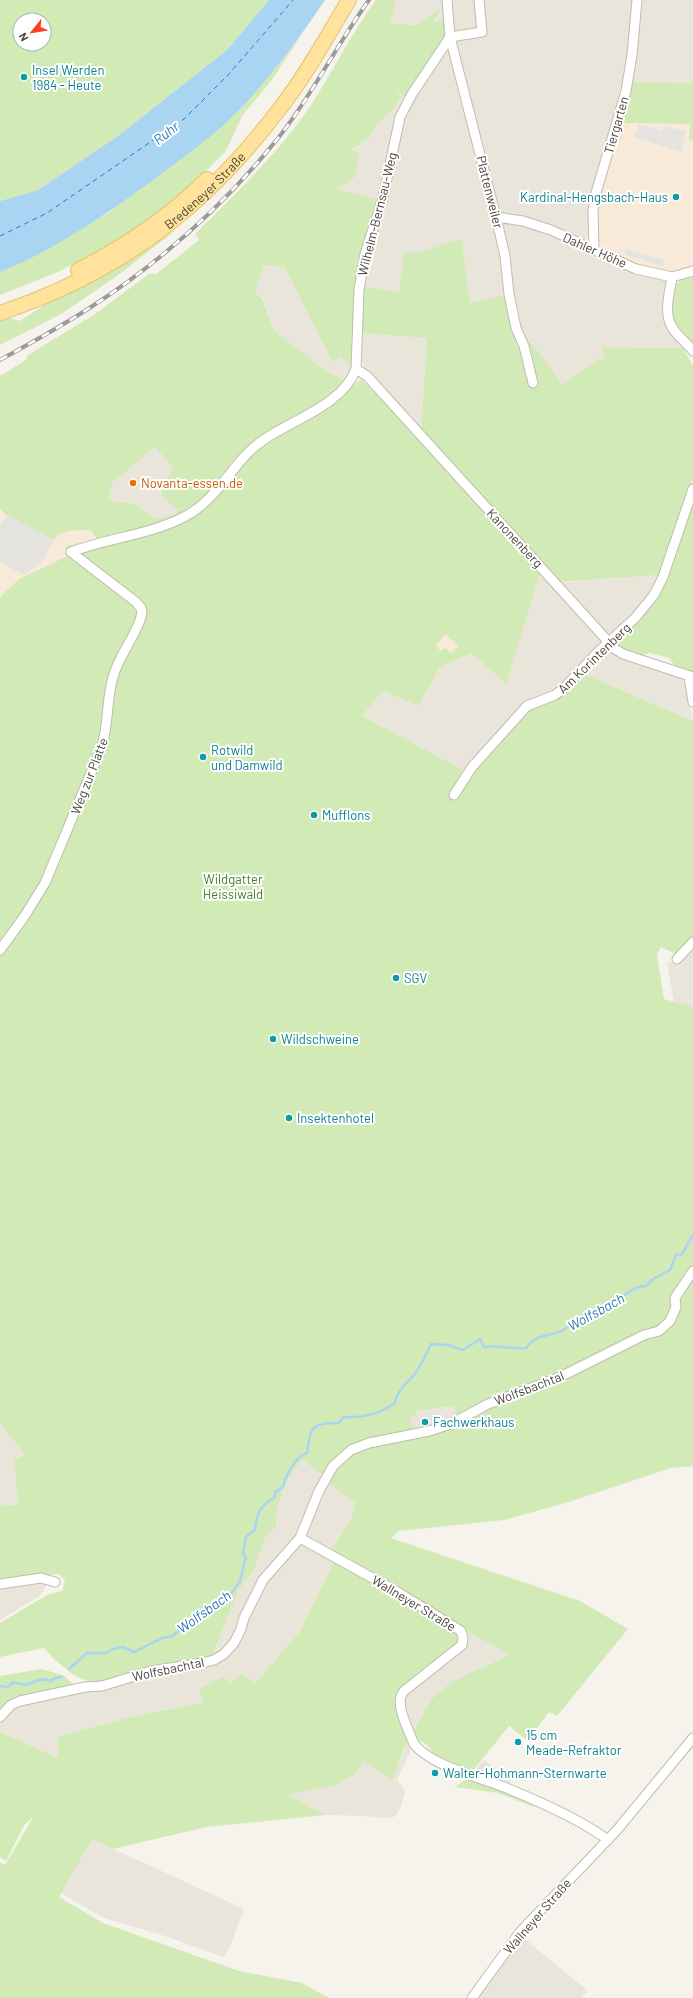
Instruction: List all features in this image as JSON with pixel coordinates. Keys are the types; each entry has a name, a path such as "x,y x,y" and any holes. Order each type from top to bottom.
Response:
{"main road":[{"name":"Bredeneyer Straße","path":"0,303 58,280 97,261 171,210 200,185 236,148 274,101 338,0"},
{"name":"Bredeneyer Straße","path":"0,312 58,290 100,270 143,244 178,218 212,187 243,154 282,107 349,0"}],"street":[{"name":"Plattenweiler","path":"447,0 450,37 505,256 509,294 516,328 524,346 533,383"},
{"path":"450,37 482,32 479,0"},
{"name":"Tiergarten","path":"594,249 593,211 596,193 626,91 632,55 637,0"},
{"name":"Wilhelm-Bernsau-Weg","path":"72,552 171,523 185,517 208,500 254,447 334,398 352,380 356,369 359,290 365,254 382,198 400,117 412,94 450,37"},
{"name":"Dahler Höhe","path":"496,217 523,221 551,230 636,269 672,277 693,272"},
{"path":"672,277 668,307 669,320 672,327 693,351"},
{"name":"Kanonenberg","path":"356,369 372,382 598,629 609,643 623,654 691,676"},
{"name":"Am Korintenberg","path":"454,795 472,767 527,706 555,695 563,689 635,618 654,595 663,577 693,489"},
{"name":"Weg zur Platte","path":"0,950 24,917 45,884 101,749 106,735 113,678 120,657 142,613 141,608 136,602 72,552"},
{"path":"691,676 693,702"},
{"path":"677,959 693,942"},
{"name":"Wolfsbachtal","path":"0,1717 11,1705 20,1701 85,1687 102,1686 151,1671 202,1663 214,1660 224,1654 234,1643 262,1580 300,1538 318,1491 332,1466 351,1450 368,1443 429,1431 451,1424 488,1404 558,1378 644,1335 659,1331 670,1321 676,1308 675,1298 693,1271"},
{"name":"Wallneyer Straße","path":"300,1538 396,1591 461,1631 463,1638 462,1645 404,1690 400,1697 402,1712 414,1744 418,1749 436,1761 506,1788 542,1804 593,1829 608,1840"},
{"path":"0,1584 41,1578 55,1582"},
{"name":"Wallneyer Straße","path":"472,1998 520,1932 608,1840 693,1738"}],"shaded area":[{"path":"396,0 693,0 693,83 623,82 614,121 589,197 590,232 587,237 600,257 664,280 667,284 688,348 602,347 605,359 598,359 562,385 533,344 516,348 470,303 462,239 416,253 399,292 363,287 369,251 385,203 378,199 337,189 355,177 352,151 369,138 376,125 394,109 398,93 442,9 416,25 389,23"},
{"path":"620,123 690,124 689,138 693,141 693,268 675,273 642,268 602,248 600,244 597,217 599,193"},
{"path":"639,124 661,131 663,126 686,131 681,152 634,137"},
{"path":"626,249 664,260 662,266 625,254"},
{"path":"264,264 284,267 328,353 341,357 353,369 346,380 324,369 274,331 263,298 255,292"},
{"path":"360,333 427,338 421,431 365,371 360,354"},
{"path":"155,447 174,469 162,483 179,510 172,515 155,519 136,504 116,502 109,496 112,483"},
{"path":"0,509 54,539 63,532 91,530 98,539 19,579 0,597"},
{"path":"7,515 54,540 41,563 24,575 0,562 0,526"},
{"path":"541,571 552,583 661,575 654,590 618,632 602,642 607,650 618,656 685,678 693,721 582,673 471,774 362,716 383,691 418,706 440,667 471,653 506,684"},
{"path":"446,634 458,646 451,653 441,651 435,646"},
{"path":"693,946 693,1007 674,1002 667,963 683,957"},
{"path":"453,1406 458,1417 447,1422 412,1432 411,1416 417,1415 416,1411"},
{"path":"0,1422 24,1455 14,1460 18,1504 0,1506"},
{"path":"302,1460 322,1474 332,1486 356,1502 350,1522 336,1542 335,1560 300,1631 256,1683 240,1673 232,1683 204,1702 127,1718 58,1759 0,1732 0,1714 16,1698 213,1654 238,1591 254,1569 266,1536 276,1526 277,1510 285,1483"},
{"path":"43,1582 46,1585 44,1591 38,1597 0,1620 0,1587"},
{"path":"462,1628 509,1654 463,1677 443,1689 428,1704 413,1733 410,1752 397,1780 405,1791 401,1807 394,1817 386,1818 326,1815 287,1795 335,1785 354,1775 364,1761 392,1780 405,1750 402,1698"},
{"path":"484,1760 511,1781 507,1786 473,1773"},
{"path":"92,1839 244,1909 229,1949 223,1957 168,1937 104,1918 61,1893"},
{"path":"521,1936 588,1991 581,1998 475,1998"}],"green space":[{"path":"0,0 269,0 227,50 118,136 38,190 0,201"},
{"name":"Wildgatter Heissiwald","path":"376,0 396,0 390,23 416,25 442,8 434,22 446,19 447,34 405,100 399,91 398,93 401,97 394,109 376,125 369,138 352,150 360,155 355,177 337,189 378,199 359,257 355,290 353,369 341,357 334,362 284,267 264,265 255,292 262,298 274,331 324,369 354,385 361,379 430,450 541,571 506,684 471,653 440,667 418,706 383,691 362,716 471,774 530,706 582,673 693,721 693,937 676,954 661,947 657,955 664,999 693,1007 693,1466 671,1468 572,1501 504,1520 399,1531 391,1538 580,1601 628,1629 557,1716 549,1712 528,1741 509,1726 472,1772 438,1759 428,1746 416,1738 413,1733 428,1705 444,1688 454,1681 508,1654 329,1553 350,1522 356,1502 332,1486 322,1474 302,1460 285,1483 277,1510 276,1527 266,1536 254,1569 238,1591 213,1654 195,1662 96,1684 75,1676 55,1660 44,1648 0,1657 0,1623 49,1594 62,1591 65,1581 59,1574 30,1576 0,1581 0,1506 18,1504 14,1460 24,1455 0,1422 0,597 19,579 67,556 66,546 97,539 91,530 81,530 65,532 57,536 54,540 5,514 0,509 0,376 26,360 28,355 95,314 149,274 156,274 199,240 195,234 263,165 300,121","holes":["155,447 174,469 162,483 162,497 179,510 172,515 155,519 136,504 115,502 109,496 112,483","446,634 458,646 451,653 445,648 441,651 435,646","453,1406 460,1422 413,1438 411,1416 417,1415 416,1411"]},
{"path":"300,37 274,77 242,116 226,151 185,192 146,223 103,248 58,272 0,295 0,272 64,240 111,211 275,69"},
{"path":"632,82 693,83 693,141 689,139 690,124 623,123"},
{"path":"177,229 117,276 61,314 0,345 0,320 7,317 20,321 55,298 114,269"},
{"path":"462,239 470,303 506,295 516,347 533,344 562,385 598,359 605,359 602,347 683,348 693,366 693,478 685,509 661,575 558,582 421,431 427,338 360,333 363,287 399,292 404,252 416,253"},
{"path":"693,276 693,349 675,326 671,302 674,288 677,283 682,279"},
{"path":"693,494 693,673 676,667 669,658 650,653 639,656 624,652 616,644 616,641 647,608"},
{"path":"335,1560 459,1633 459,1644 402,1690 409,1736 392,1781 364,1761 354,1775 335,1785 288,1795 326,1815 206,1827 113,1849 92,1839 59,1897 103,1923 239,1971 302,1983 329,1998 0,1998 0,1862 5,1865 34,1816 24,1825 6,1861 0,1857 0,1732 58,1758 58,1737 127,1718 204,1702 199,1689 223,1677 232,1683 240,1673 256,1683 300,1631"},
{"path":"41,1669 63,1675 75,1686 16,1698 0,1714 0,1676"},
{"path":"470,1776 536,1805 534,1807 498,1793 455,1787"}],"water":[{"name":"Ruhr","path":"269,0 325,0 284,58 237,112 199,146 101,217 42,253 0,272 0,201 38,190 118,136 227,50"}],"waterway":[{"name":"Wolfsbach","path":"69,1669 87,1653 106,1653 113,1649 123,1647 134,1652 162,1638 173,1636 181,1629 189,1628 199,1614 214,1607 221,1598 232,1593 240,1581 246,1557 243,1554 246,1537 255,1530 260,1510 275,1497 275,1492 283,1487 286,1477 295,1462 307,1453 311,1432 314,1428 322,1424 338,1423 344,1417 357,1417 377,1413 395,1403 399,1391 417,1371 431,1344 448,1345 463,1350 480,1339 484,1347 494,1346 526,1348 530,1343 539,1337 563,1330 589,1314 606,1306 608,1302 619,1298 636,1288 646,1286 653,1279 670,1270 676,1255 682,1254 693,1235"},
{"name":"Wolfsbach","path":"0,1686 7,1687 13,1682 25,1685 42,1679 51,1681 55,1678 62,1677"}],"ferry route":[{"path":"0,236 47,213 184,119 229,74 293,0"}],"railway":[{"path":"0,360 69,321 143,270 192,229 238,185 291,121 369,0"}],"place":[{"name":"Insel Werden 1984 - Heute","path":"24,77"},
{"name":"Kardinal-Hengsbach-Haus","path":"676,197"},
{"name":"Novanta-essen.de","path":"133,483"},
{"name":"Rotwild und Damwild","path":"203,757"},
{"name":"Mufflons","path":"314,815"},
{"name":"SGV","path":"396,978"},
{"name":"Wildschweine","path":"273,1039"},
{"name":"Insektenhotel","path":"289,1118"},
{"name":"Fachwerkhaus","path":"425,1422"},
{"name":"15 cm Meade-Refraktor","path":"518,1742"},
{"name":"Walter-Hohmann-Sternwarte","path":"435,1773"}]}
